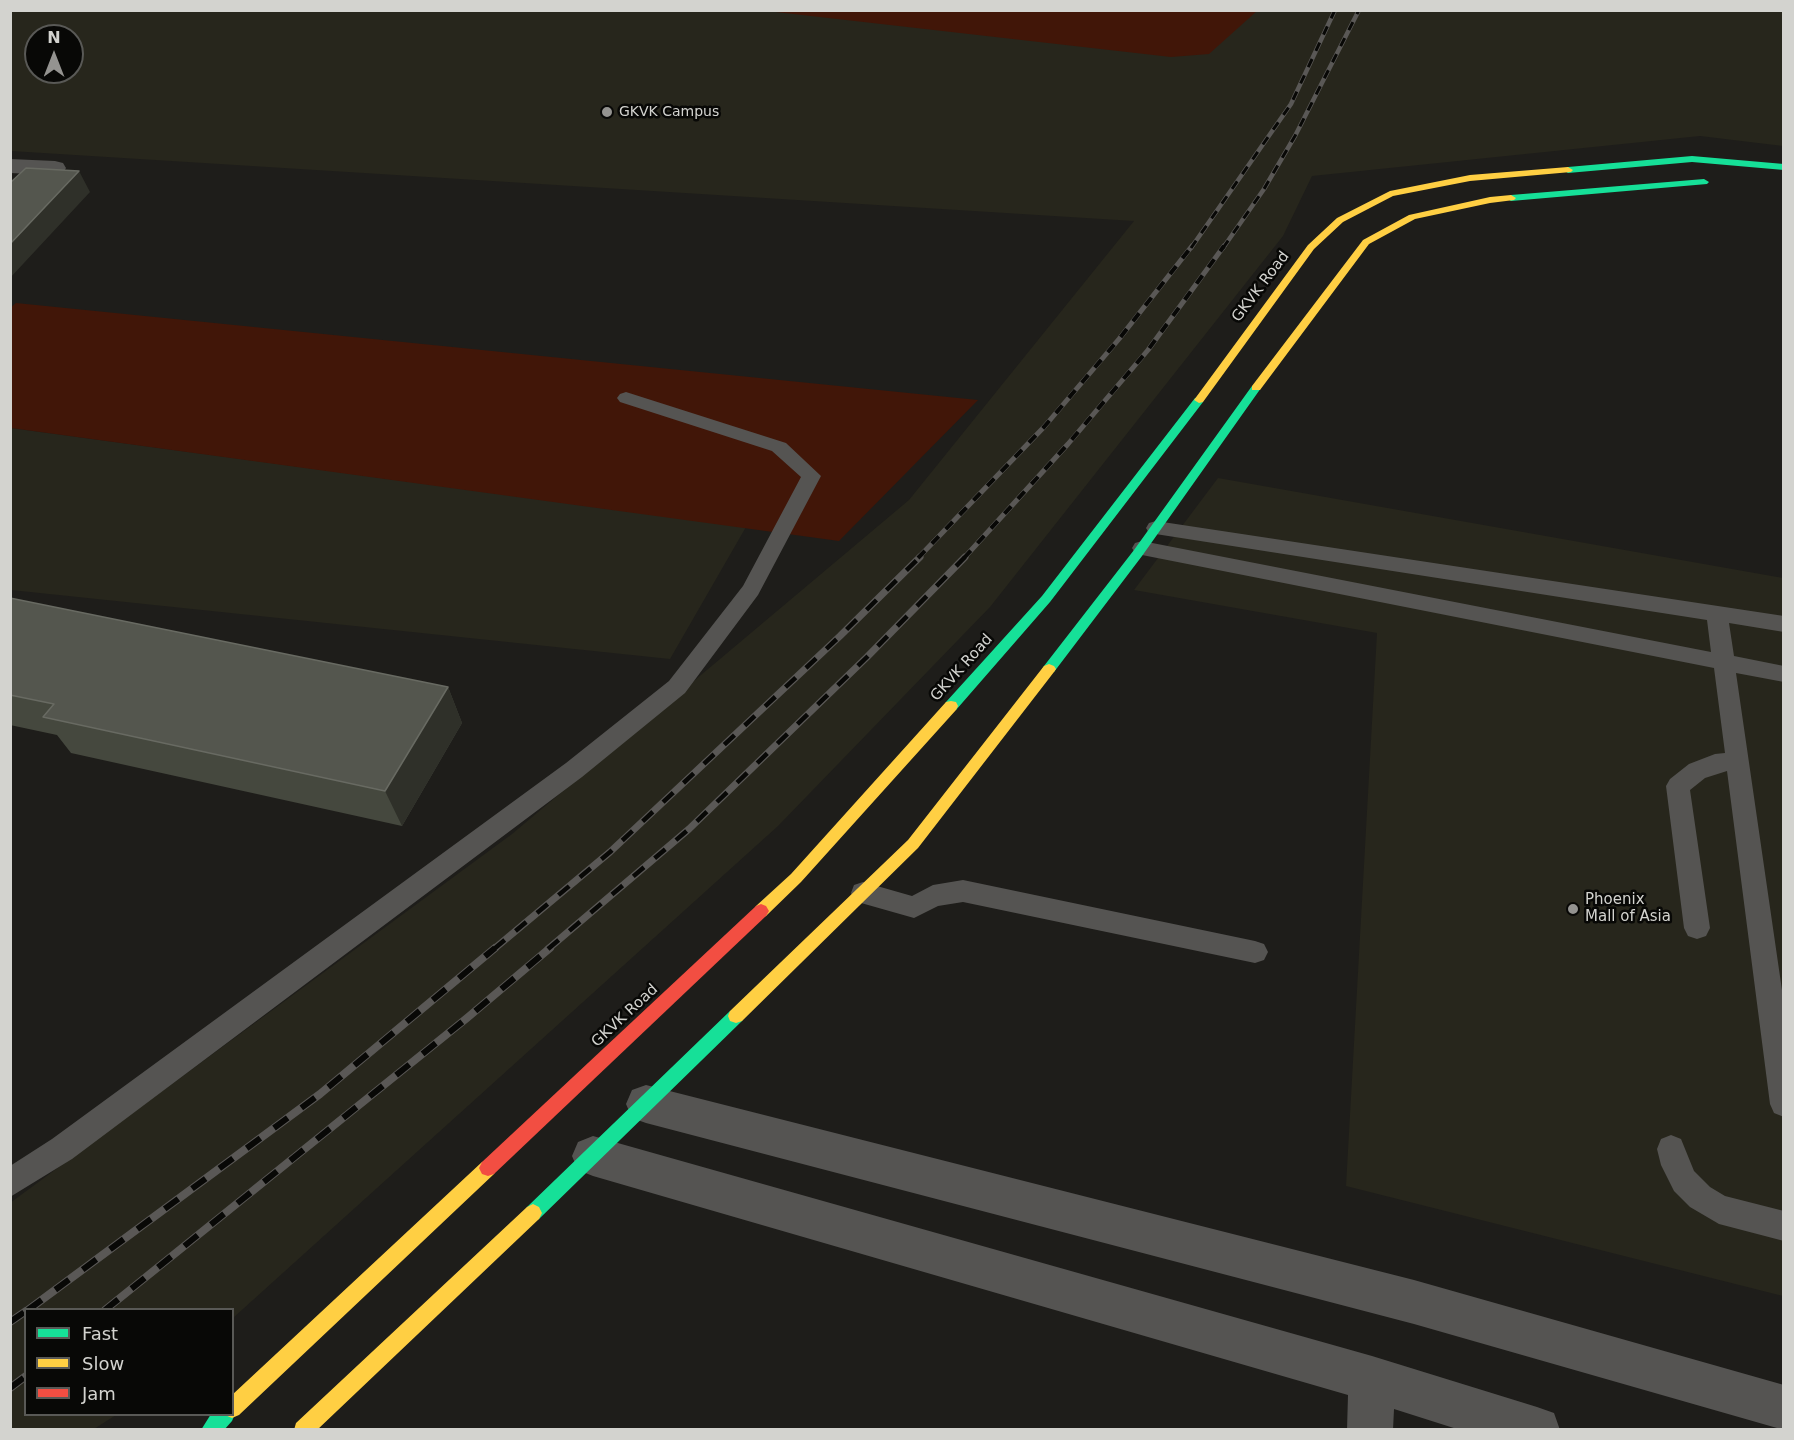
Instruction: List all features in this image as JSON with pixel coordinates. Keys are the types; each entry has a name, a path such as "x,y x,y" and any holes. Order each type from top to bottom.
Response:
{"main road":[{"name":"GKVK Road","path":"234,1406 796,878 1046,599 1164,447 1311,247 1340,220 1390,194 1470,178 1692,159 1784,167"},
{"path":"303,1430 593,1156 913,844 1142,548 1258,386 1366,242 1412,218 1490,200 1679,183 1721,182"},
{"path":"1367,204 1398,224"},
{"path":"210,1430 223,1416"}],"street":[{"path":"10,166 55,168"},
{"path":"646,1104 1414,1302 1784,1408"},
{"path":"593,1156 1372,1379 1537,1430"},
{"path":"1370,1430 1372,1379"}],"lane":[{"path":"10,1183 62,1149 574,770 677,687 751,590 811,476 779,447 626,398"},
{"path":"1156,528 1784,624"},
{"path":"1142,548 1784,674"},
{"path":"1717,614 1784,1104"},
{"path":"1697,928 1678,786 1697,771 1715,763 1736,761"},
{"path":"863,893 914,907 933,896 963,891 1255,952"},
{"path":"1671,1149 1675,1165 1684,1181 1700,1197 1719,1209 1784,1226"}],"shaded area":[{"path":"11,11 1783,11 1783,146 1700,136 1312,176 1283,236 990,607 778,826 234,1317 234,1308 24,1308 24,1416 114,1416 94,1429 11,1429 10,1203 512,834 909,500 1134,221 11,151"},
{"path":"767,11 1257,11 1209,54 1171,57"},
{"path":"16,303 978,400 839,541 11,428 10,308"},
{"path":"11,428 746,527 670,659 11,590"},
{"name":"Phoenix Mall of Asia","path":"1218,478 1783,578 1783,1296 1346,1186 1377,633 1134,590"}],"building":[{"path":"26,168 79,171 10,244 10,183"},
{"path":"10,598 448,687 385,791 43,717 54,704 10,695"}],"railway":[{"path":"1191,248 1291,104 1335,10"},
{"path":"1223,248 1264,189 1295,136 1359,10"},
{"path":"918,558 1044,427 1119,339 1192,246"},
{"path":"964,558 1068,444 1148,350 1224,246"},
{"path":"494,949 610,852 840,636 920,557"},
{"path":"548,949 689,829 867,657 965,557"},
{"path":"31,1308 320,1094 495,948"},
{"path":"107,1308 467,1018 550,948"},
{"path":"10,1322 24,1312"},
{"path":"10,1388 24,1378"}],"traffic: fast":[{"path":"1568,170 1692,159 1784,167"},
{"path":"1511,198 1704,182"},
{"path":"1049,669 1138,553 1256,388"},
{"path":"951,706 1046,599 1199,400"},
{"path":"533,1213 736,1016"},
{"path":"210,1430 223,1416"}],"traffic: slow":[{"path":"1199,400 1311,247 1340,220 1390,194 1470,178 1568,170"},
{"path":"1256,388 1366,242 1412,217 1490,200 1511,198"},
{"path":"736,1016 913,844 1049,669"},
{"path":"761,911 796,878 951,706"},
{"path":"234,1406 488,1168"},
{"path":"303,1430 533,1213"}],"traffic: jam":[{"path":"488,1168 761,911"}],"place":[{"name":"GKVK Campus","path":"607,112"},
{"name":"Phoenix Mall of Asia","path":"1573,909"}]}
